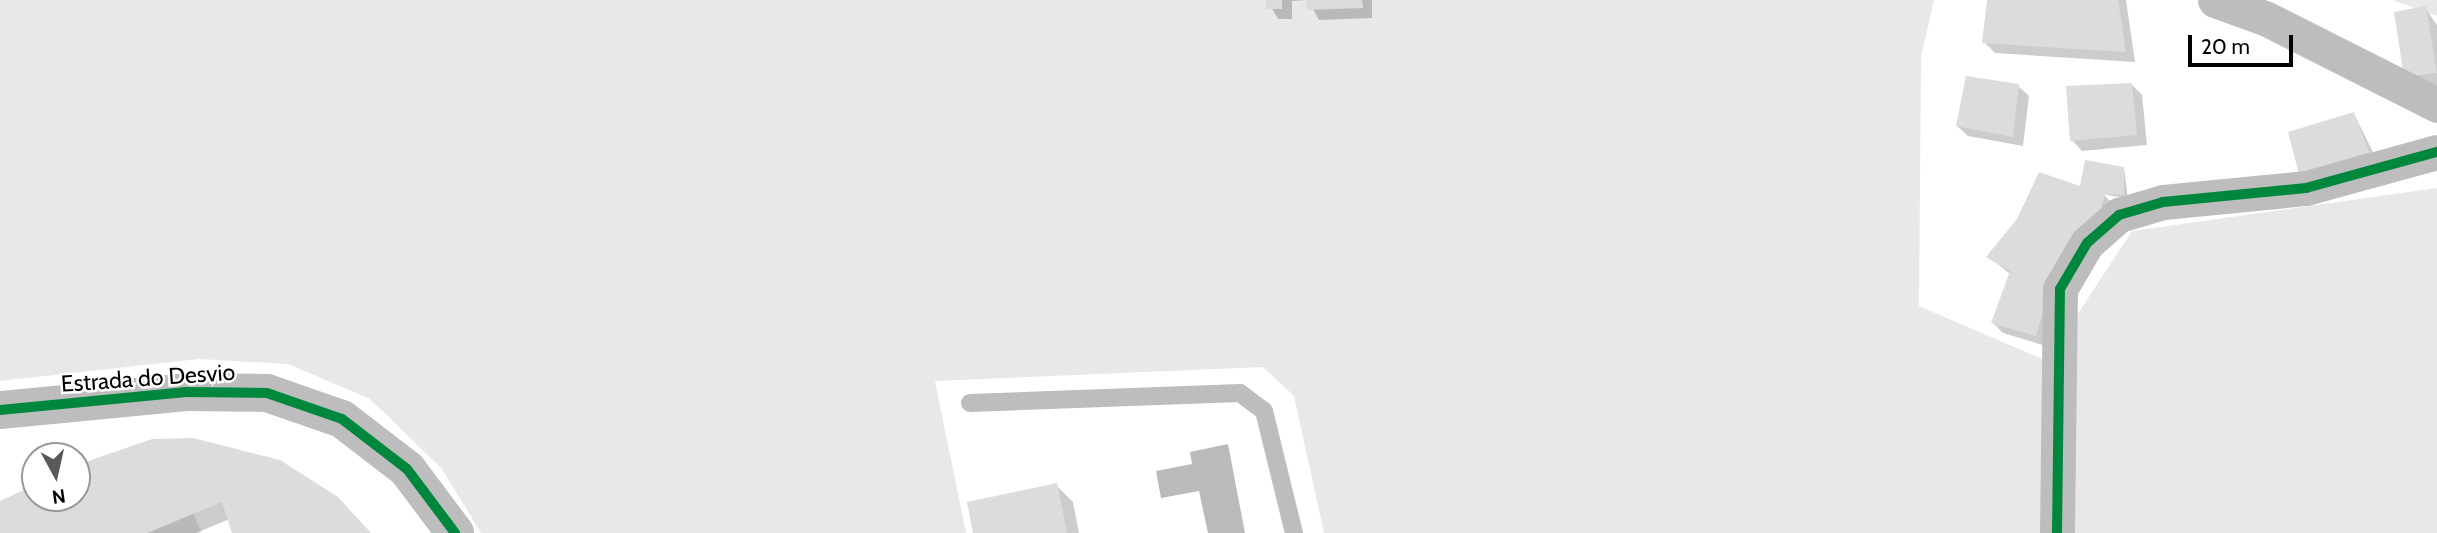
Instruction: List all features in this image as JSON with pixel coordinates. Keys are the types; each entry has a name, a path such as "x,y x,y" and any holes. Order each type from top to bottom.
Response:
{"street":[{"path":"2215,0 2267,19 2437,105"},
{"path":"2057,533 2060,289 2087,243 2119,215 2163,202 2306,188 2437,152"},
{"name":"Estrada do Desvio","path":"0,411 186,392 267,393 342,419 407,469 455,533"}],"lane":[{"path":"970,403 1240,393 1264,411 1294,533"}],"shaded area":[{"path":"0,0 1934,0 1921,57 1919,306 2047,361 2132,231 2437,188 2437,533 1324,533 1294,396 1263,367 935,381 966,533 481,533 442,469 370,399 288,364 199,359 0,381"},
{"path":"2392,0 2437,0 2437,16"},
{"path":"1228,444 1245,533 1208,533 1199,491 1161,498 1156,471 1192,464 1190,452"},
{"path":"193,513 202,533 147,533"}],"building":[{"path":"1266,0 1282,0 1282,9 1266,9"},
{"path":"1306,0 1362,0 1363,8 1307,10"},
{"path":"1987,0 2118,0 2126,52 1982,43"},
{"path":"2426,6 2437,73 2404,77 2394,12"},
{"path":"1966,76 2019,84 2013,137 1956,126"},
{"path":"2132,83 2137,135 2070,141 2066,86"},
{"path":"2354,112 2369,152 2299,174 2288,132"},
{"path":"2085,160 2124,167 2124,195 2105,194 2096,226 2050,286 2036,336 1991,323 2010,271 1986,257 2017,219 2039,172 2080,186"},
{"path":"193,438 280,460 338,497 371,533 232,533 222,502 147,533 0,533 0,501 21,491 21,512 91,512 91,460 152,439"},
{"path":"1057,483 1067,533 973,533 967,502"}],"cycle path":[{"path":"2057,533 2060,289 2087,243 2119,215 2163,202 2306,188 2437,152"},
{"path":"0,410 186,392 267,393 342,419 407,469 455,533"}]}
